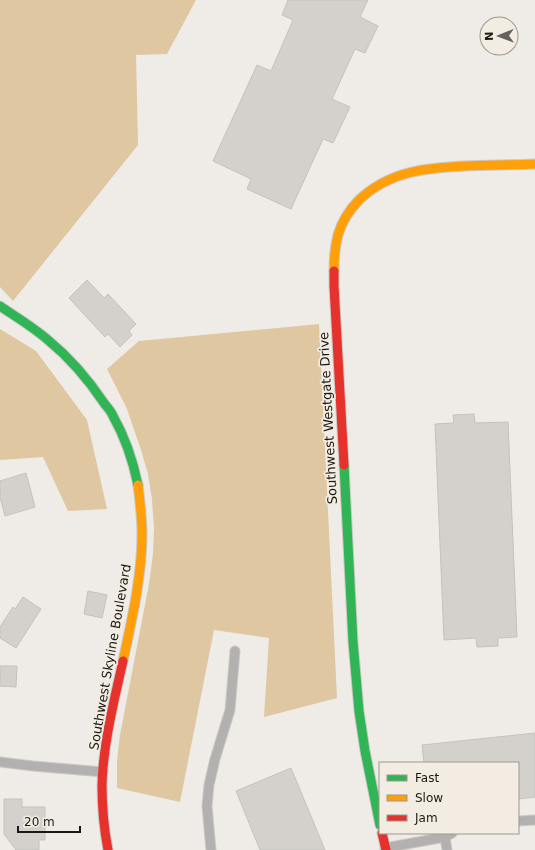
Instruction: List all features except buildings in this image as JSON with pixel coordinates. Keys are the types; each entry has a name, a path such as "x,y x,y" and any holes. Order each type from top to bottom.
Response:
{"street":[{"name":"Southwest Westgate Drive","path":"379,820 359,711 353,642 334,286 334,259 336,242 341,226 349,212 360,198 381,182 392,177 417,170 437,168 535,164"},
{"name":"Southwest Skyline Boulevard","path":"0,306 49,340 87,378 115,419 125,440 137,480 142,525 142,550 134,610 108,738 103,772 103,815 108,850"},
{"path":"382,834 386,849"}],"lane":[{"path":"211,850 206,806 215,759 230,710 235,651"},
{"path":"0,762 103,772"},
{"path":"519,821 535,820"},
{"path":"386,849 448,835 447,850"}],"shaded area":[{"path":"0,0 196,0 167,54 136,55 138,145 13,301 0,287"},
{"path":"319,324 337,698 264,717 269,638 214,630 180,802 117,788 117,761 120,735 149,584 153,554 154,528 148,474 141,450 127,409 107,369 139,341"},
{"path":"0,329 36,351 87,420 107,509 68,511 43,457 0,460"}],"traffic: fast":[{"path":"0,306 56,347 78,369 92,386 111,412 121,432 134,467 138,485"},
{"path":"344,465 353,642 359,711 365,751 379,820"}],"traffic: slow":[{"path":"334,271 337,239 344,220 360,199 384,182 409,173 436,168 535,164"},
{"path":"123,661 136,598 142,550 141,509 138,485"}],"traffic: jam":[{"path":"334,271 344,465"},
{"path":"108,850 103,810 102,785 104,754 123,661"},
{"path":"382,834 386,850"}]}
